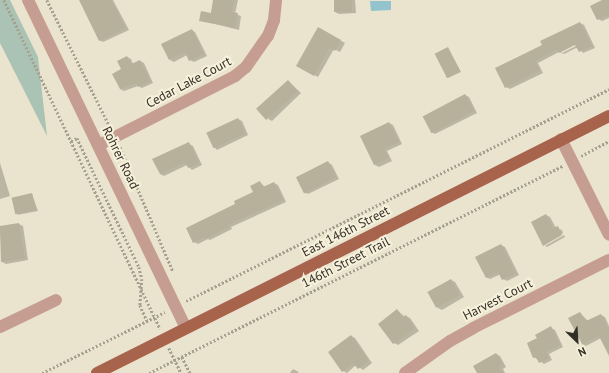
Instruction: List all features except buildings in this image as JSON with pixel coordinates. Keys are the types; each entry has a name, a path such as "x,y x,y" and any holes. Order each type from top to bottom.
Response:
{"main road":[{"name":"East 146th Street","path":"97,373 609,116"}],"street":[{"name":"Rohrer Road","path":"28,0 186,328"},
{"name":"Cedar Lake Court","path":"98,145 220,84 240,72 258,52 268,36 274,20 276,0"},
{"path":"562,140 609,235"},
{"name":"Harvest Court","path":"405,373 450,341 473,328 609,260"},
{"path":"0,327 56,300"}],"path":[{"path":"4,0 161,330"},
{"path":"186,301 609,89"},
{"path":"71,141 77,138 139,266 142,279 140,305 146,321"},
{"path":"593,150 609,141"},
{"name":"146th Street Trail","path":"149,373 552,172"},
{"path":"42,373 164,312"},
{"path":"168,345 181,373"},
{"path":"182,357 190,373"}],"green space":[{"path":"0,0 10,0 38,57 47,136 0,43"}],"water":[{"path":"370,1 391,1 391,10 371,11"}]}
